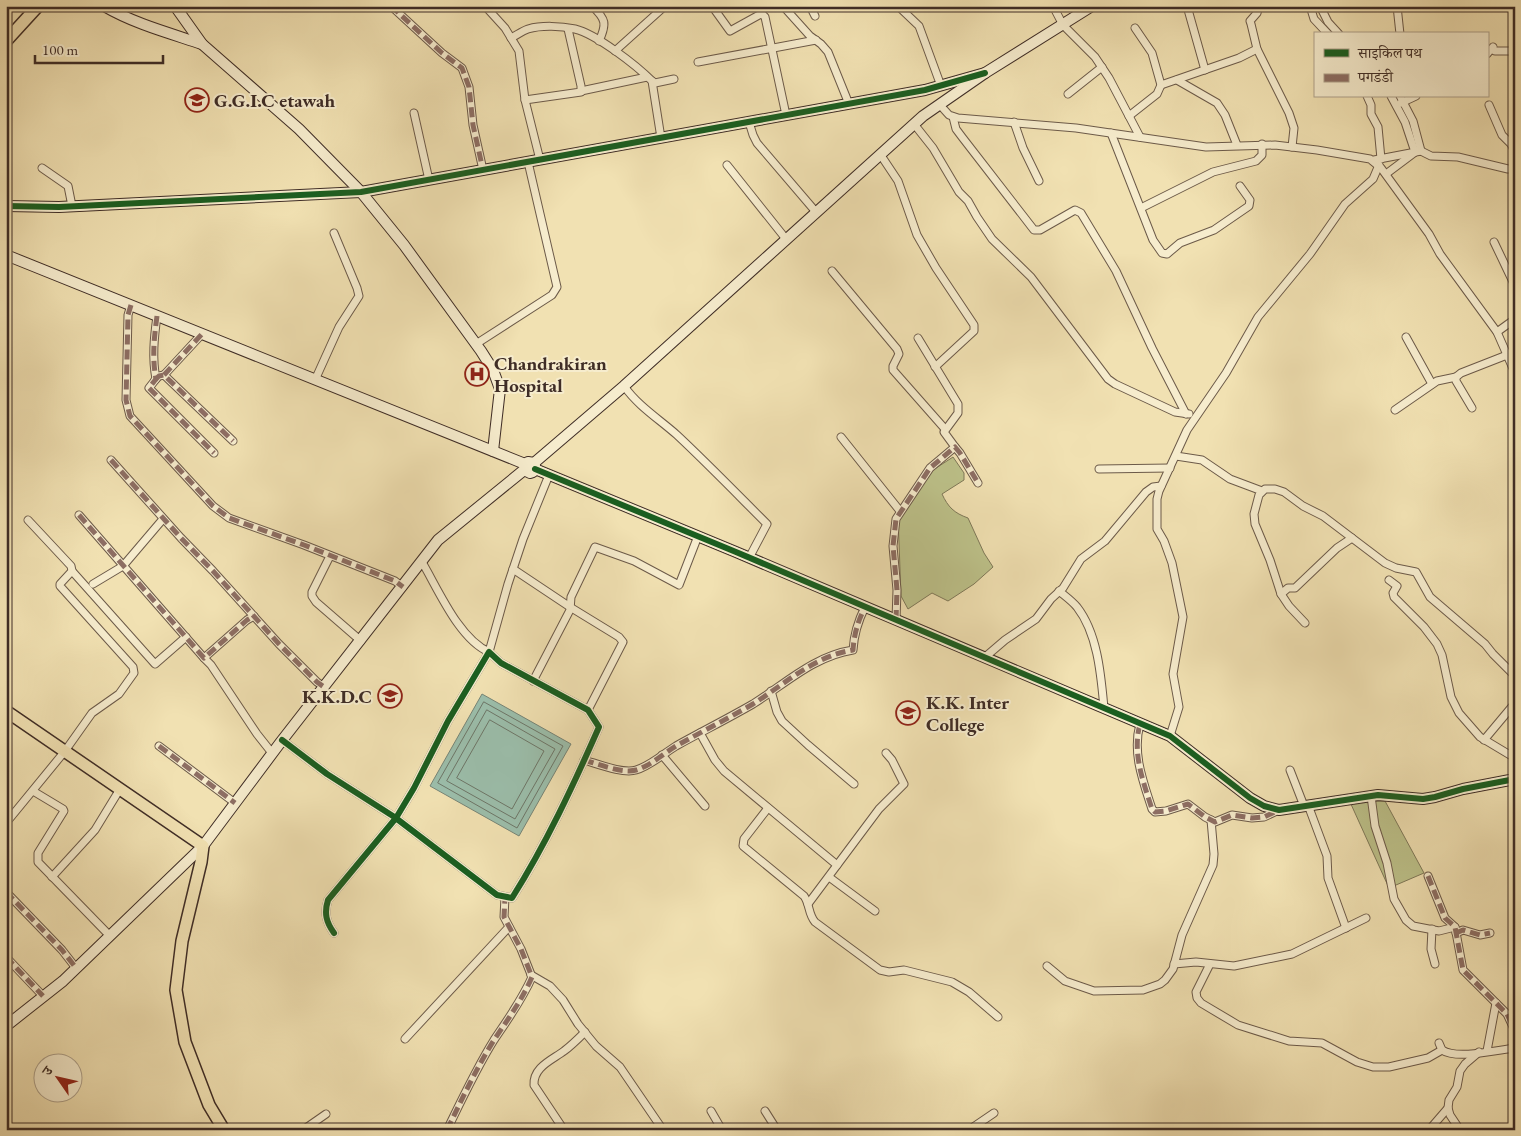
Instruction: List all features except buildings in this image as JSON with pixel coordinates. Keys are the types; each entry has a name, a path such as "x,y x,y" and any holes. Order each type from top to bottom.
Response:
{"main road":[{"path":"6,41 38,6"},
{"path":"6,711 203,846 201,862 182,941 176,990 185,1042 209,1105 224,1130"}],"street":[{"path":"104,6 123,17 150,28 202,44"},
{"path":"176,6 202,44 300,129 361,192 404,245 476,344 493,370 500,389 493,451"},
{"path":"391,6 442,53 462,68 469,87 473,125 483,170"},
{"path":"485,6 505,28 519,51 525,100 540,160"},
{"path":"592,6 602,16 604,21 604,30 600,41"},
{"path":"615,51 665,6"},
{"path":"712,6 730,30 762,14 765,17 786,115"},
{"path":"784,6 810,36 823,45 830,56 849,104"},
{"path":"810,6 815,16"},
{"path":"898,6 920,26 941,86"},
{"path":"1053,6 1063,24 1095,57 1102,67 1140,137"},
{"path":"6,1026 76,968 203,846 272,753 438,540 530,466 624,386 914,124 985,73 1092,6"},
{"path":"1187,6 1205,70"},
{"path":"1259,6 1257,13 1250,21 1257,49 1289,113 1294,128 1292,147"},
{"path":"1310,6 1314,19 1326,32"},
{"path":"1320,6 1328,22 1337,32"},
{"path":"1397,6 1400,32"},
{"path":"511,38 527,29 542,27 576,30 600,41 615,51 655,83 674,79"},
{"path":"1135,28 1152,54 1162,85"},
{"path":"568,29 581,91"},
{"path":"698,62 816,40"},
{"path":"1129,116 1157,94 1162,85 1239,58 1257,49"},
{"path":"1488,53 1494,49 1515,51"},
{"path":"1068,94 1102,67"},
{"path":"6,206 72,206 361,192 926,90 985,73"},
{"path":"525,100 580,93 581,91 649,79"},
{"path":"649,79 661,138"},
{"path":"1177,80 1217,102 1225,115 1237,145"},
{"path":"1170,736 1179,707 1173,674 1183,620 1172,563 1164,541 1156,528 1157,499 1161,486 1187,430 1226,373 1265,306 1310,254 1345,204 1372,179 1380,165 1378,127 1371,114 1371,105 1368,98"},
{"path":"1399,101 1413,121 1418,151"},
{"path":"940,104 946,113 953,117 1111,133 1206,147 1262,144 1366,158 1380,165 1440,254 1497,332 1515,373"},
{"path":"1489,105 1502,135 1511,144 1515,152"},
{"path":"414,113 429,180"},
{"path":"953,117 956,128 962,137 1034,230 1040,230 1075,210 1081,214 1116,271 1152,348 1186,414"},
{"path":"749,122 757,143 816,212"},
{"path":"1014,122 1023,148 1039,181"},
{"path":"914,124 933,148 959,192 968,201 992,239 1031,277 1108,379 1170,410 1197,415"},
{"path":"1111,133 1158,250 1164,254 1180,243 1214,230 1249,206 1250,200 1240,186"},
{"path":"1141,208 1219,170 1256,161 1262,155 1262,144"},
{"path":"1380,165 1418,151 1431,156 1458,157 1515,169"},
{"path":"1380,165 1418,151"},
{"path":"880,154 898,181 916,235 974,325 974,331 935,367"},
{"path":"476,344 552,295 557,287 528,162"},
{"path":"727,165 786,239"},
{"path":"42,168 68,186 72,206"},
{"path":"315,380 339,327 359,296 334,233"},
{"path":"1494,242 1515,286"},
{"path":"6,255 530,466 1170,736 1257,803 1279,810"},
{"path":"832,271 897,349 900,354 893,366 893,370 945,429 945,434 960,453 978,483"},
{"path":"131,305 128,314 126,400 130,416 136,425 214,506 228,518 395,581 403,587"},
{"path":"155,380 153,364 157,316"},
{"path":"1497,332 1515,319"},
{"path":"202,334 164,375 159,376 149,388 214,453"},
{"path":"1406,337 1432,384"},
{"path":"918,338 959,408 956,416 945,429"},
{"path":"1395,410 1432,384 1444,378 1456,377 1461,373 1507,355"},
{"path":"164,375 233,441"},
{"path":"1456,377 1456,382 1472,408"},
{"path":"624,386 634,399 704,460 767,524 749,558"},
{"path":"841,438 900,511"},
{"path":"896,620 897,590 893,546 895,522 900,511 930,468 955,448"},
{"path":"1176,456 1202,460 1230,479 1262,491"},
{"path":"111,460 163,519 254,616 324,687"},
{"path":"1099,469 1170,468"},
{"path":"334,933 328,923 326,914 328,900 396,818 414,788 448,721 488,652 527,529 550,475"},
{"path":"984,658 1005,640 1031,624 1050,599 1065,585 1081,559 1105,541 1146,492 1154,487 1161,486"},
{"path":"1305,623 1281,594 1270,560 1255,524 1254,514 1259,496 1265,489 1271,488 1284,492 1303,506 1323,516 1385,563 1396,568 1416,572 1430,597 1485,644 1492,654 1515,676"},
{"path":"79,515 211,665 257,734 272,753"},
{"path":"93,584 123,566 163,519"},
{"path":"28,520 155,664 186,637"},
{"path":"534,681 570,607 571,597 595,547 634,561 679,585 698,536"},
{"path":"1281,594 1288,588 1296,588 1337,548 1352,538"},
{"path":"330,556 312,592 312,596 316,602 361,641"},
{"path":"282,740 327,774 396,818 497,895 512,898 532,866 566,802 599,727 588,710 500,663 469,638 453,615 422,562"},
{"path":"513,569 619,637 623,642 588,710"},
{"path":"6,823 65,751 92,713 119,694 134,673 133,667 60,586 72,571"},
{"path":"1389,580 1397,586 1393,595 1424,627 1440,650 1450,697 1455,708 1476,734 1515,758"},
{"path":"1059,591 1077,608 1088,628 1100,667 1104,708"},
{"path":"584,760 626,772 637,770 755,703 819,660 843,651 853,650 858,620 865,607"},
{"path":"204,658 254,616"},
{"path":"771,691 782,721 854,784"},
{"path":"1484,740 1515,703"},
{"path":"1140,724 1137,736 1139,769 1152,809 1157,813 1188,804 1213,821 1223,820 1232,815 1252,818 1264,817 1279,810 1371,796 1435,798 1463,789 1515,779"},
{"path":"700,733 719,766 837,865"},
{"path":"160,746 235,803"},
{"path":"808,904 879,809 904,784 892,760 886,753"},
{"path":"662,755 705,806"},
{"path":"1290,770 1326,856 1328,878 1346,928"},
{"path":"52,877 95,830 120,789"},
{"path":"33,791 64,811 37,856 38,862 110,936"},
{"path":"1371,796 1375,826 1387,863 1394,898 1409,924 1439,931 1463,930 1480,936 1490,933"},
{"path":"768,808 744,839 743,846 804,896 810,915 816,922 880,970 889,972 904,970 952,982 962,987 998,1017"},
{"path":"1048,966 1065,981 1094,991 1143,990 1153,988 1165,980 1174,964 1182,935 1213,865 1213,821"},
{"path":"1428,876 1446,918 1456,930 1463,970 1506,1014 1515,1030"},
{"path":"829,877 875,911"},
{"path":"6,892 62,950 76,968"},
{"path":"447,1130 470,1083 494,1041 523,997 532,977 522,949 504,917 505,897"},
{"path":"1174,964 1192,962 1234,966 1292,954 1366,918"},
{"path":"405,1039 509,927"},
{"path":"1432,929 1430,945 1435,964"},
{"path":"6,957 43,996"},
{"path":"1210,964 1196,995 1202,1003 1238,1025 1288,1041 1322,1043 1356,1062 1378,1068 1428,1058 1441,1046 1449,1053 1469,1054 1515,1048"},
{"path":"531,975 550,986 563,1000 596,1046 620,1067 663,1130"},
{"path":"1429,1130 1448,1108 1451,1096 1457,1087 1460,1071 1466,1064 1483,1052 1496,1003"},
{"path":"562,1127 534,1085 534,1079 545,1063 565,1050 585,1032"},
{"path":"1448,1108 1451,1119 1460,1130"},
{"path":"765,1110 777,1130"},
{"path":"711,1112 722,1130"},
{"path":"303,1130 326,1114"},
{"path":"969,1130 994,1114"}],"green space":[{"path":"953,457 964,473 964,480 942,494 952,509 968,518 984,553 993,567 974,584 948,601 932,593 908,609 901,596 898,516 930,472"},
{"path":"1385,801 1424,873 1389,888 1350,802"}],"water":[{"path":"482,694 571,744 519,836 430,786"}],"marked path":[{"path":"391,6 442,53 462,68 469,87 473,125 483,170"},
{"path":"131,305 128,315 126,400 130,416 213,506 229,518 395,581 403,587"},
{"path":"157,316 154,348 156,379 149,388 214,453"},
{"path":"164,375 202,334"},
{"path":"155,380 159,376 164,375 233,441"},
{"path":"896,620 897,590 893,546 896,519 930,468 955,447 978,483"},
{"path":"111,460 279,644 324,687"},
{"path":"79,515 204,658 254,616"},
{"path":"584,760 624,771 636,770 646,766 676,746 753,704 813,664 839,653 853,650 854,638 865,607"},
{"path":"1140,724 1137,746 1138,756 1145,788 1152,809 1155,812 1166,811 1188,804 1215,822 1232,815 1252,818 1264,817 1279,810"},
{"path":"159,746 235,803"},
{"path":"1428,876 1445,918 1455,927 1463,970 1507,1014 1515,1031"},
{"path":"6,892 62,950 76,968"},
{"path":"447,1130 481,1062 519,1002 532,977 521,949 504,917 505,897"},
{"path":"1456,933 1463,930 1480,935 1490,933"},
{"path":"6,957 43,996"}],"cycle path":[{"path":"6,206 59,207 361,192 925,90 985,73"},
{"path":"535,469 1170,736 1250,798 1264,806 1279,810 1378,795 1423,799 1515,779"},
{"path":"282,740 327,774 396,818 497,895 512,898 558,814 599,727 588,710 501,663 489,652 448,721 414,788 396,818 328,900 326,917 334,933"}],"place":[{"name":"G.G.I.C etawah","path":"197,100"},
{"name":"Chandrakiran Hospital","path":"477,374"},
{"name":"K.K.D.C","path":"390,696"},
{"name":"K.K. Inter College","path":"908,713"}]}
